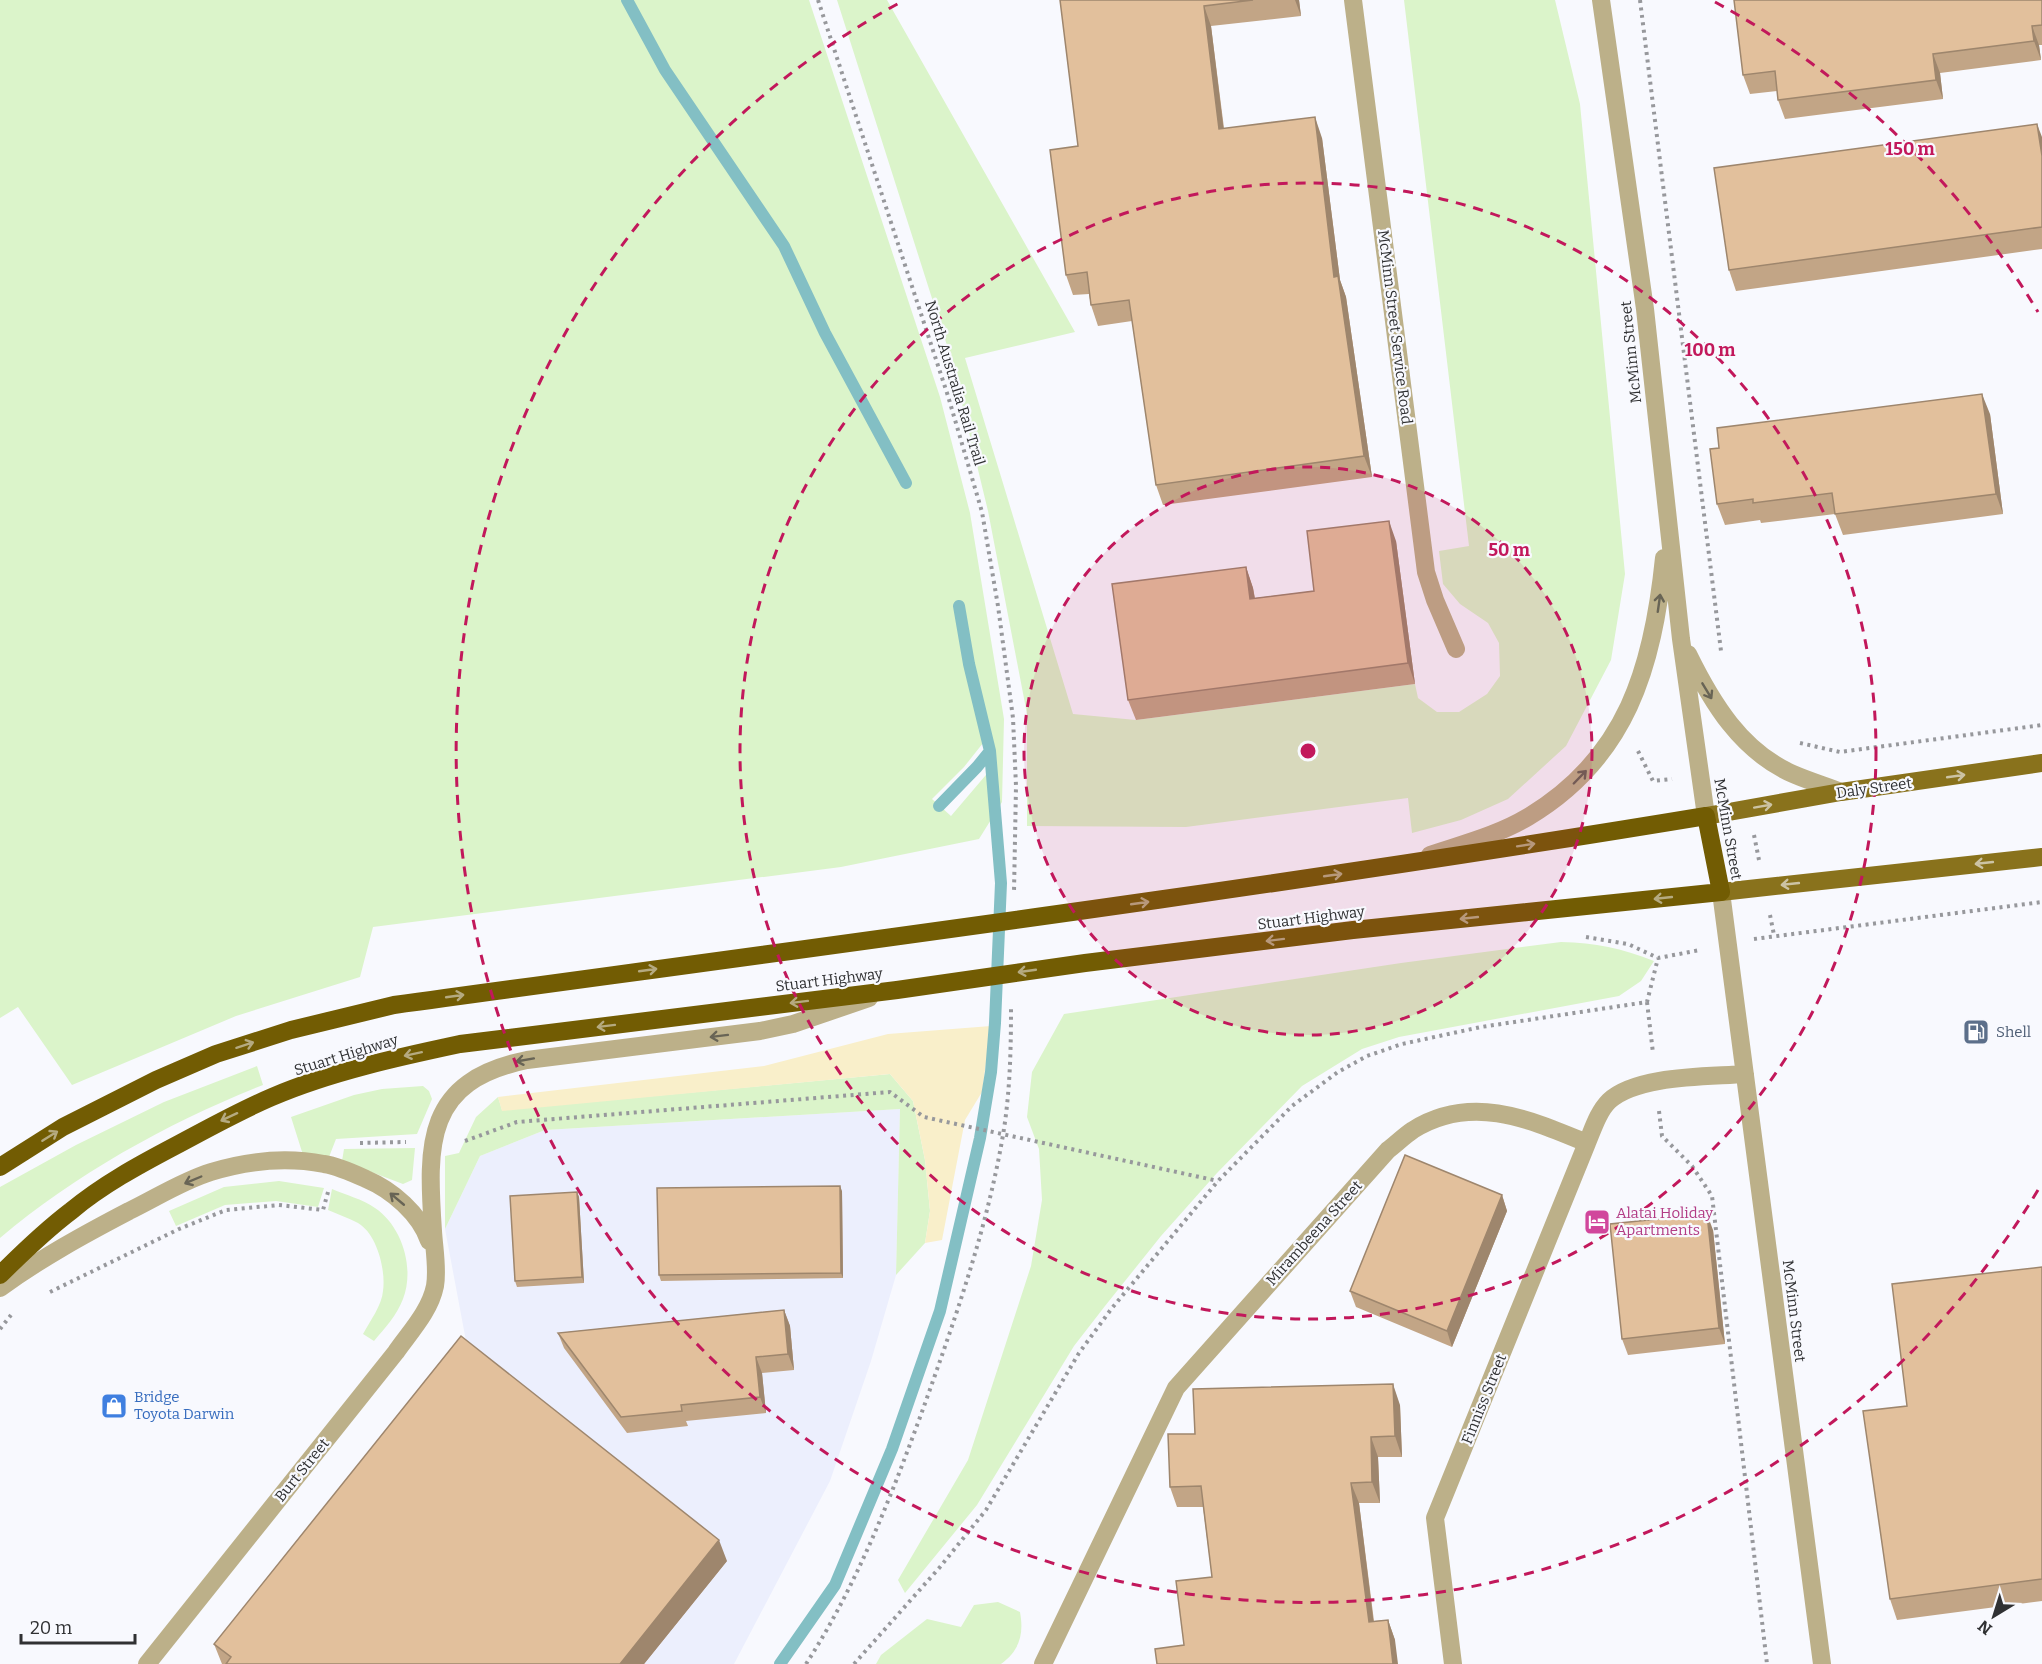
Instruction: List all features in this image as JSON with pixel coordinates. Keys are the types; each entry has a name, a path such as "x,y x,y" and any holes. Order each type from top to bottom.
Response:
{"highway":[{"path":"0,1167 63,1127 156,1080 216,1054 291,1030 394,1005 1398,866 1706,816"},
{"name":"McMinn Street","path":"1706,816 1721,892"},
{"name":"Stuart Highway","path":"0,1275 34,1241 71,1210 97,1191 150,1159 274,1096 394,1058 460,1044 897,990 1085,963 1365,929 1721,892"}],"main road":[{"name":"Daly Street","path":"1706,816 1842,792 2042,764"},
{"path":"1721,892 2042,857"}],"street":[{"name":"McMinn Street Service Road","path":"1353,0 1426,572 1456,649"},
{"name":"McMinn Street","path":"1601,0 1645,309 1681,639 1706,816"},
{"path":"1398,866 1497,832 1527,818 1576,783 1602,753 1617,731 1644,670 1655,628 1664,554 1664,493"},
{"path":"1681,639 1706,689 1724,716 1751,747 1793,774 1842,792"},
{"name":"McMinn Street","path":"1721,892 1822,1664"},
{"path":"435,1266 431,1210 434,1142 440,1116 451,1098 480,1075 503,1065 527,1060 760,1031 793,1024 897,990"},
{"path":"1587,1143 1608,1102 1637,1085 1745,1074"},
{"name":"Mirambeena Street","path":"1043,1664 1176,1388 1388,1150 1413,1130 1435,1119 1458,1113 1482,1112 1494,1112 1528,1119 1587,1143"},
{"name":"Finniss Street","path":"1453,1664 1436,1518 1587,1143"},
{"path":"0,1288 22,1271 172,1188 210,1172 249,1163 292,1161 325,1164 379,1184 419,1220 428,1238 435,1266"},
{"name":"Burt Street","path":"147,1664 417,1323 430,1303 435,1285 435,1266"}],"path":[{"name":"North Australia Rail Trail","path":"818,0 948,396 982,512 1003,639 1012,717 1016,786 1014,892"},
{"path":"1640,0 1721,655"},
{"path":"1796,742 1840,752 2042,725"},
{"path":"1617,731 1630,736 1653,781 1700,776"},
{"path":"1749,809 1773,935 2042,902"},
{"path":"1581,937 1628,944 1658,958 1647,1002 1653,1058"},
{"path":"854,1664 981,1517 1079,1353 1166,1242 1218,1181 1292,1106 1338,1072 1367,1056 1402,1044 1481,1027 1647,1002"},
{"path":"806,1664 848,1592 910,1445 968,1279 1003,1134 1010,1064 1011,1008"},
{"path":"46,1294 179,1228 226,1210 279,1205 323,1210 339,1143 434,1142 453,1146 517,1122 890,1092 924,1117 1218,1181"},
{"path":"1658,1103 1662,1136 1692,1166 1712,1196 1767,1664"},
{"path":"0,1329 16,1309"}],"shaded area":[{"path":"900,1109 896,1275 871,1361 830,1481 734,1664 223,1664 469,1357 445,1229 480,1156 545,1130"}],"green space":[{"path":"0,0 809,0 940,397 970,513 1004,719 1002,802 979,839 841,867 373,927 360,977 236,1016 72,1085 18,1007 0,1018","holes":["987,738 991,769 951,816 932,799 964,767"]},
{"path":"837,0 887,0 1075,332 965,358 1073,714 1136,720 1415,684 1418,698 1437,712 1459,712 1487,694 1500,676 1499,643 1488,623 1460,604 1443,584 1439,551 1469,546 1404,0 1555,0 1580,104 1625,574 1611,660 1566,746 1508,799 1461,820 1412,833 1408,798 1186,827 1027,826 1027,714 988,511 951,358"},
{"path":"1561,942 1608,947 1654,961 1641,981 1619,996 1399,1037 1362,1049 1302,1086 1217,1173 1161,1236 1105,1306 1074,1346 977,1505 905,1593 898,1580 968,1460 1031,1266 1042,1200 1039,1149 1027,1117 1032,1072 1064,1014 1401,963"},
{"path":"257,1066 263,1085 194,1115 126,1151 60,1192 0,1238 0,1187 76,1145 164,1102"},
{"path":"890,1074 913,1101 925,1160 930,1211 925,1243 896,1275 900,1109 545,1130 480,1156 445,1229 445,1156 459,1153 476,1117 498,1097 502,1110"},
{"path":"423,1086 429,1091 432,1099 417,1134 336,1139 329,1157 303,1155 291,1117 354,1095 382,1089"},
{"path":"415,1148 412,1180 403,1184 342,1161 344,1149"},
{"path":"279,1181 324,1188 318,1207 276,1201 225,1205 176,1226 169,1211 224,1187"},
{"path":"332,1189 375,1208 392,1225 404,1249 407,1274 403,1299 394,1316 374,1341 363,1334 382,1296 384,1282 379,1253 365,1228 328,1210"},
{"path":"998,1602 1020,1612 1021,1620 1019,1641 1013,1653 1001,1664 876,1664 881,1655 927,1619 961,1627 974,1605"}],"sand":[{"path":"991,1026 982,1092 965,1120 942,1240 925,1243 930,1211 925,1160 913,1101 890,1074 502,1111 498,1097 764,1066 888,1034"}],"building":[{"path":"1060,0 1253,0 1204,6 1219,129 1315,117 1334,277 1338,276 1364,456 1156,485 1129,300 1091,305 1087,272 1066,275 1050,150 1078,146"},
{"path":"1734,0 2042,0 2042,25 2032,26 2034,41 1933,54 1936,80 1778,100 1775,71 1743,75"},
{"path":"2037,124 2042,156 2042,227 1729,270 1714,168"},
{"path":"1982,394 1996,494 1835,514 1832,493 1753,503 1753,499 1717,504 1710,449 1719,448 1717,428"},
{"path":"1389,521 1408,663 1128,700 1112,584 1246,567 1250,599 1314,591 1307,531"},
{"path":"1405,1155 1502,1195 1447,1331 1350,1291"},
{"path":"840,1186 841,1273 659,1275 657,1188"},
{"path":"577,1192 582,1277 515,1281 510,1196"},
{"path":"1707,1214 1719,1328 1622,1339 1610,1224"},
{"path":"2042,1267 2042,1579 1890,1599 1863,1411 1907,1406 1892,1284"},
{"path":"784,1310 788,1354 756,1357 760,1397 681,1405 682,1411 621,1417 558,1333"},
{"path":"461,1336 719,1540 620,1664 226,1664 231,1657 214,1644"},
{"path":"1393,1384 1395,1436 1371,1437 1372,1482 1351,1483 1369,1622 1388,1620 1393,1664 1157,1664 1155,1649 1184,1645 1176,1581 1212,1577 1201,1486 1170,1487 1168,1434 1195,1434 1193,1389"}],"waterway":[{"path":"627,0 665,70 784,246 825,333 906,483"},
{"path":"780,1664 835,1585 892,1449 940,1311 980,1138 991,1072 1001,883 990,751 969,664 959,606"},
{"path":"939,806 990,751"}],"place":[{"name":"Shell","path":"1976,1032"},
{"name":"Alatai Holiday Apartments","path":"1597,1222"},
{"name":"Bridge Toyota Darwin","path":"114,1406"}]}
